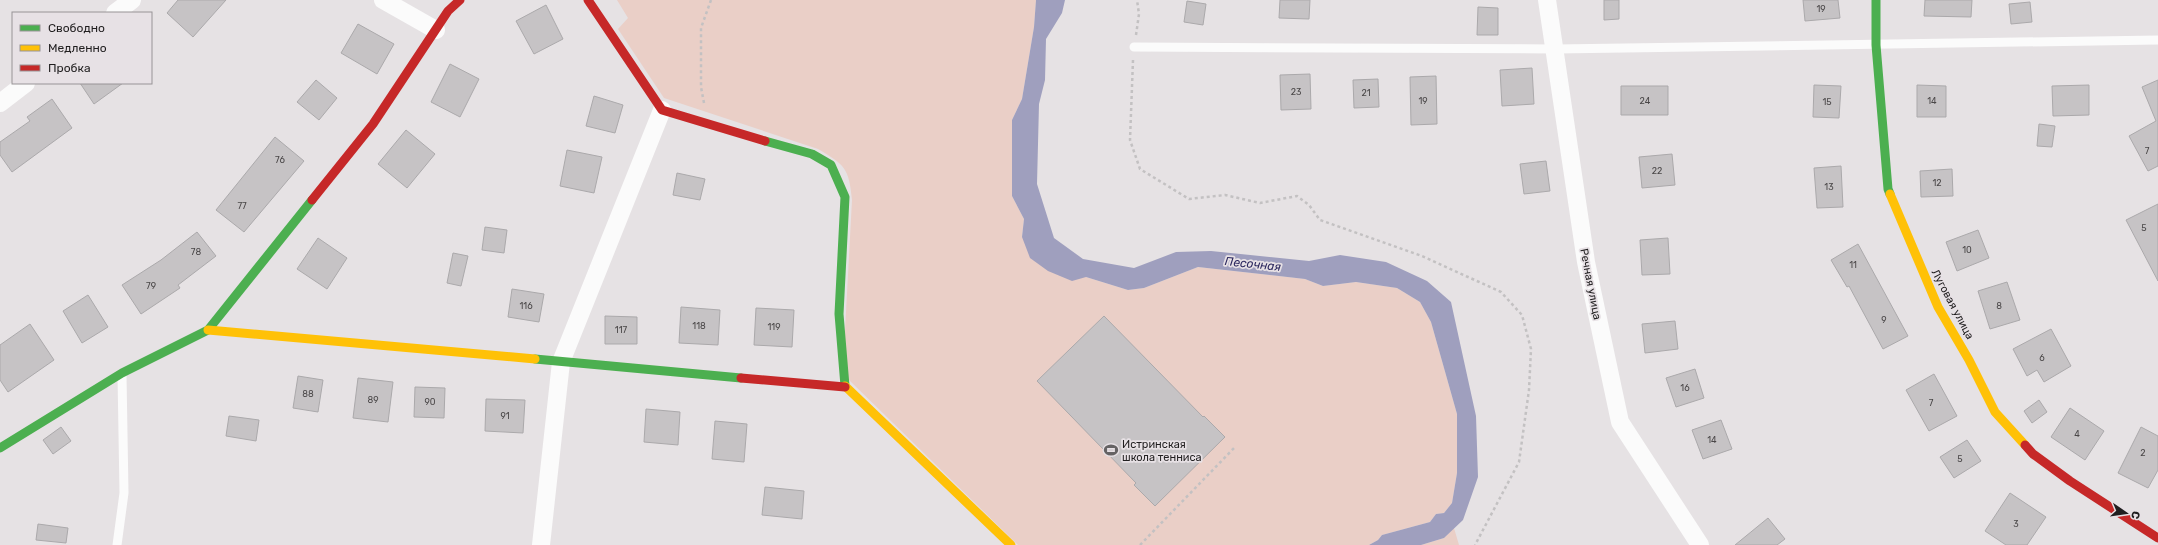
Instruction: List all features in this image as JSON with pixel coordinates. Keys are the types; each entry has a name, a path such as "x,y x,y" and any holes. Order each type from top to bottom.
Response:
{"street":[{"path":"116,12 132,0"},
{"path":"383,0 436,30"},
{"path":"0,448 122,373 208,330 373,124 448,11 460,0"},
{"path":"588,0 662,110 812,154 830,165 846,197 839,314 845,387"},
{"name":"Речная улица","path":"1548,0 1586,262 1620,422 1700,545"},
{"name":"Луговая улица","path":"1876,0 1876,44 1888,189 1911,247 1938,307 1969,360 1995,412 2033,454 2070,481 2158,538"},
{"path":"0,103 25,84"},
{"path":"541,545 561,362 662,110"},
{"path":"208,330 845,387 1011,545"}],"lane":[{"path":"1134,47 1556,49 2158,40"},
{"path":"117,545 124,493 122,373"}],"path":[{"path":"709,125 701,87 701,28 711,0"},
{"path":"1136,0 1139,14 1134,47 1130,140 1140,169 1189,199 1225,195 1260,203 1297,196 1309,205 1320,220 1422,256 1500,292 1522,315 1531,349 1529,390 1519,462 1475,545"},
{"path":"1140,545 1236,446"}],"shaded area":[{"path":"617,0 1036,0 1034,27 1022,99 1012,120 1012,196 1024,219 1022,237 1086,277 1128,290 1144,288 1198,267 1305,279 1323,286 1356,282 1397,288 1420,302 1431,322 1457,414 1457,473 1452,503 1444,513 1436,514 1430,522 1382,535 1378,540 1369,545 1018,545 849,380 843,368 852,200 849,181 844,168 834,159 818,149 664,98 618,29 628,18"},
{"path":"1454,528 1459,545 1421,545 1444,538"}],"water":[{"name":"Песочная","path":"1036,0 1065,0 1062,13 1046,39 1045,80 1039,104 1037,184 1054,238 1083,259 1134,268 1176,252 1211,251 1309,261 1340,255 1386,262 1427,281 1451,302 1476,416 1478,477 1463,520 1444,538 1421,545 1369,545 1378,540 1382,535 1430,522 1436,514 1444,513 1452,503 1457,473 1457,414 1431,322 1420,302 1397,288 1356,282 1323,286 1305,279 1198,267 1144,288 1128,290 1086,277 1072,281 1048,271 1030,258 1022,237 1024,219 1012,196 1012,120 1022,99 1034,27"}],"building":[{"path":"178,0 226,0 193,37 167,13"},
{"path":"1280,0 1310,0 1309,19 1279,18"},
{"path":"1604,0 1619,0 1619,19 1604,20"},
{"path":"1803,0 1838,0 1840,18 1805,21"},
{"path":"1925,0 1972,0 1971,17 1924,16"},
{"path":"1187,1 1206,4 1203,25 1184,22"},
{"path":"2030,2 2032,22 2011,24 2009,4"},
{"path":"546,5 563,39 534,54 516,21"},
{"path":"1478,7 1498,8 1498,35 1477,35"},
{"path":"358,24 394,44 377,74 341,53"},
{"path":"450,64 479,79 460,117 431,102"},
{"path":"1532,68 1534,104 1502,106 1500,70"},
{"path":"1310,74 1311,109 1281,110 1280,75"},
{"path":"1436,76 1437,124 1411,125 1410,77"},
{"path":"1378,79 1379,107 1354,108 1353,80"},
{"path":"316,80 337,98 319,120 297,102"},
{"path":"2158,80 2158,166 2148,171 2129,136 2156,121 2142,87"},
{"path":"81,84 122,84 94,104"},
{"path":"1814,85 1841,86 1839,118 1813,117"},
{"path":"1917,85 1946,86 1946,117 1917,117"},
{"path":"2089,85 2089,115 2053,116 2052,86"},
{"path":"1621,86 1668,86 1668,115 1621,115"},
{"path":"594,96 623,105 615,133 586,126"},
{"path":"52,99 72,128 12,172 0,155 0,142 30,121 27,117"},
{"path":"2039,124 2055,126 2052,147 2037,146"},
{"path":"406,130 435,154 407,188 378,164"},
{"path":"275,137 304,161 244,232 216,210"},
{"path":"567,150 602,157 594,193 560,186"},
{"path":"1672,154 1675,185 1642,188 1639,157"},
{"path":"1546,161 1550,191 1524,194 1520,164"},
{"path":"1841,166 1843,207 1817,208 1814,168"},
{"path":"1952,169 1953,196 1921,197 1920,171"},
{"path":"677,173 705,179 700,200 673,195"},
{"path":"2158,204 2158,281 2126,220"},
{"path":"485,227 507,230 504,253 482,250"},
{"path":"1978,230 1989,258 1957,271 1946,242"},
{"path":"197,232 216,256 178,285 180,288 141,314 122,285 161,260"},
{"path":"318,238 347,258 327,289 297,269"},
{"path":"1668,238 1670,274 1642,275 1640,240"},
{"path":"1858,244 1908,336 1883,349 1849,286 1847,287 1831,260"},
{"path":"453,253 468,256 461,286 447,283"},
{"path":"2007,282 2020,320 1990,329 1978,291"},
{"path":"512,289 544,294 539,322 508,317"},
{"path":"88,295 108,327 82,343 63,311"},
{"path":"681,307 720,310 718,345 679,343"},
{"path":"756,308 794,310 792,347 754,345"},
{"path":"605,316 637,317 637,344 605,344"},
{"path":"1104,316 1203,417 1204,416 1225,437 1155,506 1134,485 1136,483 1037,381"},
{"path":"1675,321 1678,349 1645,353 1642,324"},
{"path":"30,324 54,360 8,392 0,380 0,345"},
{"path":"2051,329 2071,366 2044,382 2037,370 2027,376 2013,349"},
{"path":"1695,369 1704,398 1676,407 1666,378"},
{"path":"1934,374 1957,416 1929,431 1906,390"},
{"path":"298,376 323,380 318,412 293,408"},
{"path":"358,378 393,382 388,422 353,418"},
{"path":"415,387 445,388 444,418 414,417"},
{"path":"486,399 525,400 523,433 485,431"},
{"path":"2039,400 2047,412 2032,423 2024,411"},
{"path":"2070,408 2104,431 2085,460 2051,437"},
{"path":"646,409 680,412 678,445 644,442"},
{"path":"229,416 259,420 256,441 226,436"},
{"path":"1721,420 1732,449 1703,459 1692,430"},
{"path":"715,421 747,424 744,462 712,459"},
{"path":"61,427 71,441 53,454 43,440"},
{"path":"2141,427 2158,436 2158,470 2148,488 2118,473"},
{"path":"1967,440 1981,461 1954,478 1940,457"},
{"path":"765,487 804,491 802,519 762,515"},
{"path":"2010,493 2046,517 2027,545 2006,545 1985,531"},
{"path":"1768,518 1785,539 1777,545 1735,545"},
{"path":"38,524 68,528 66,543 36,540"}],"traffic: fast":[{"path":"1876,0 1876,45 1888,189 1890,194"},
{"path":"765,141 812,154 831,165 845,197 839,314 845,386"},
{"path":"0,448 122,373 208,330 312,200"},
{"path":"535,359 741,378"}],"traffic: slow":[{"path":"1890,194 1938,307 1969,360 1995,412 2025,445"},
{"path":"208,330 535,359"},
{"path":"845,386 1011,545"}],"traffic: jam":[{"path":"312,200 373,124 448,11 460,0"},
{"path":"588,0 662,110 765,141"},
{"path":"741,378 845,387"},
{"path":"2025,445 2033,454 2070,481 2158,538"}],"place":[{"name":"Истринская школа тенниса","path":"1111,450"}]}
